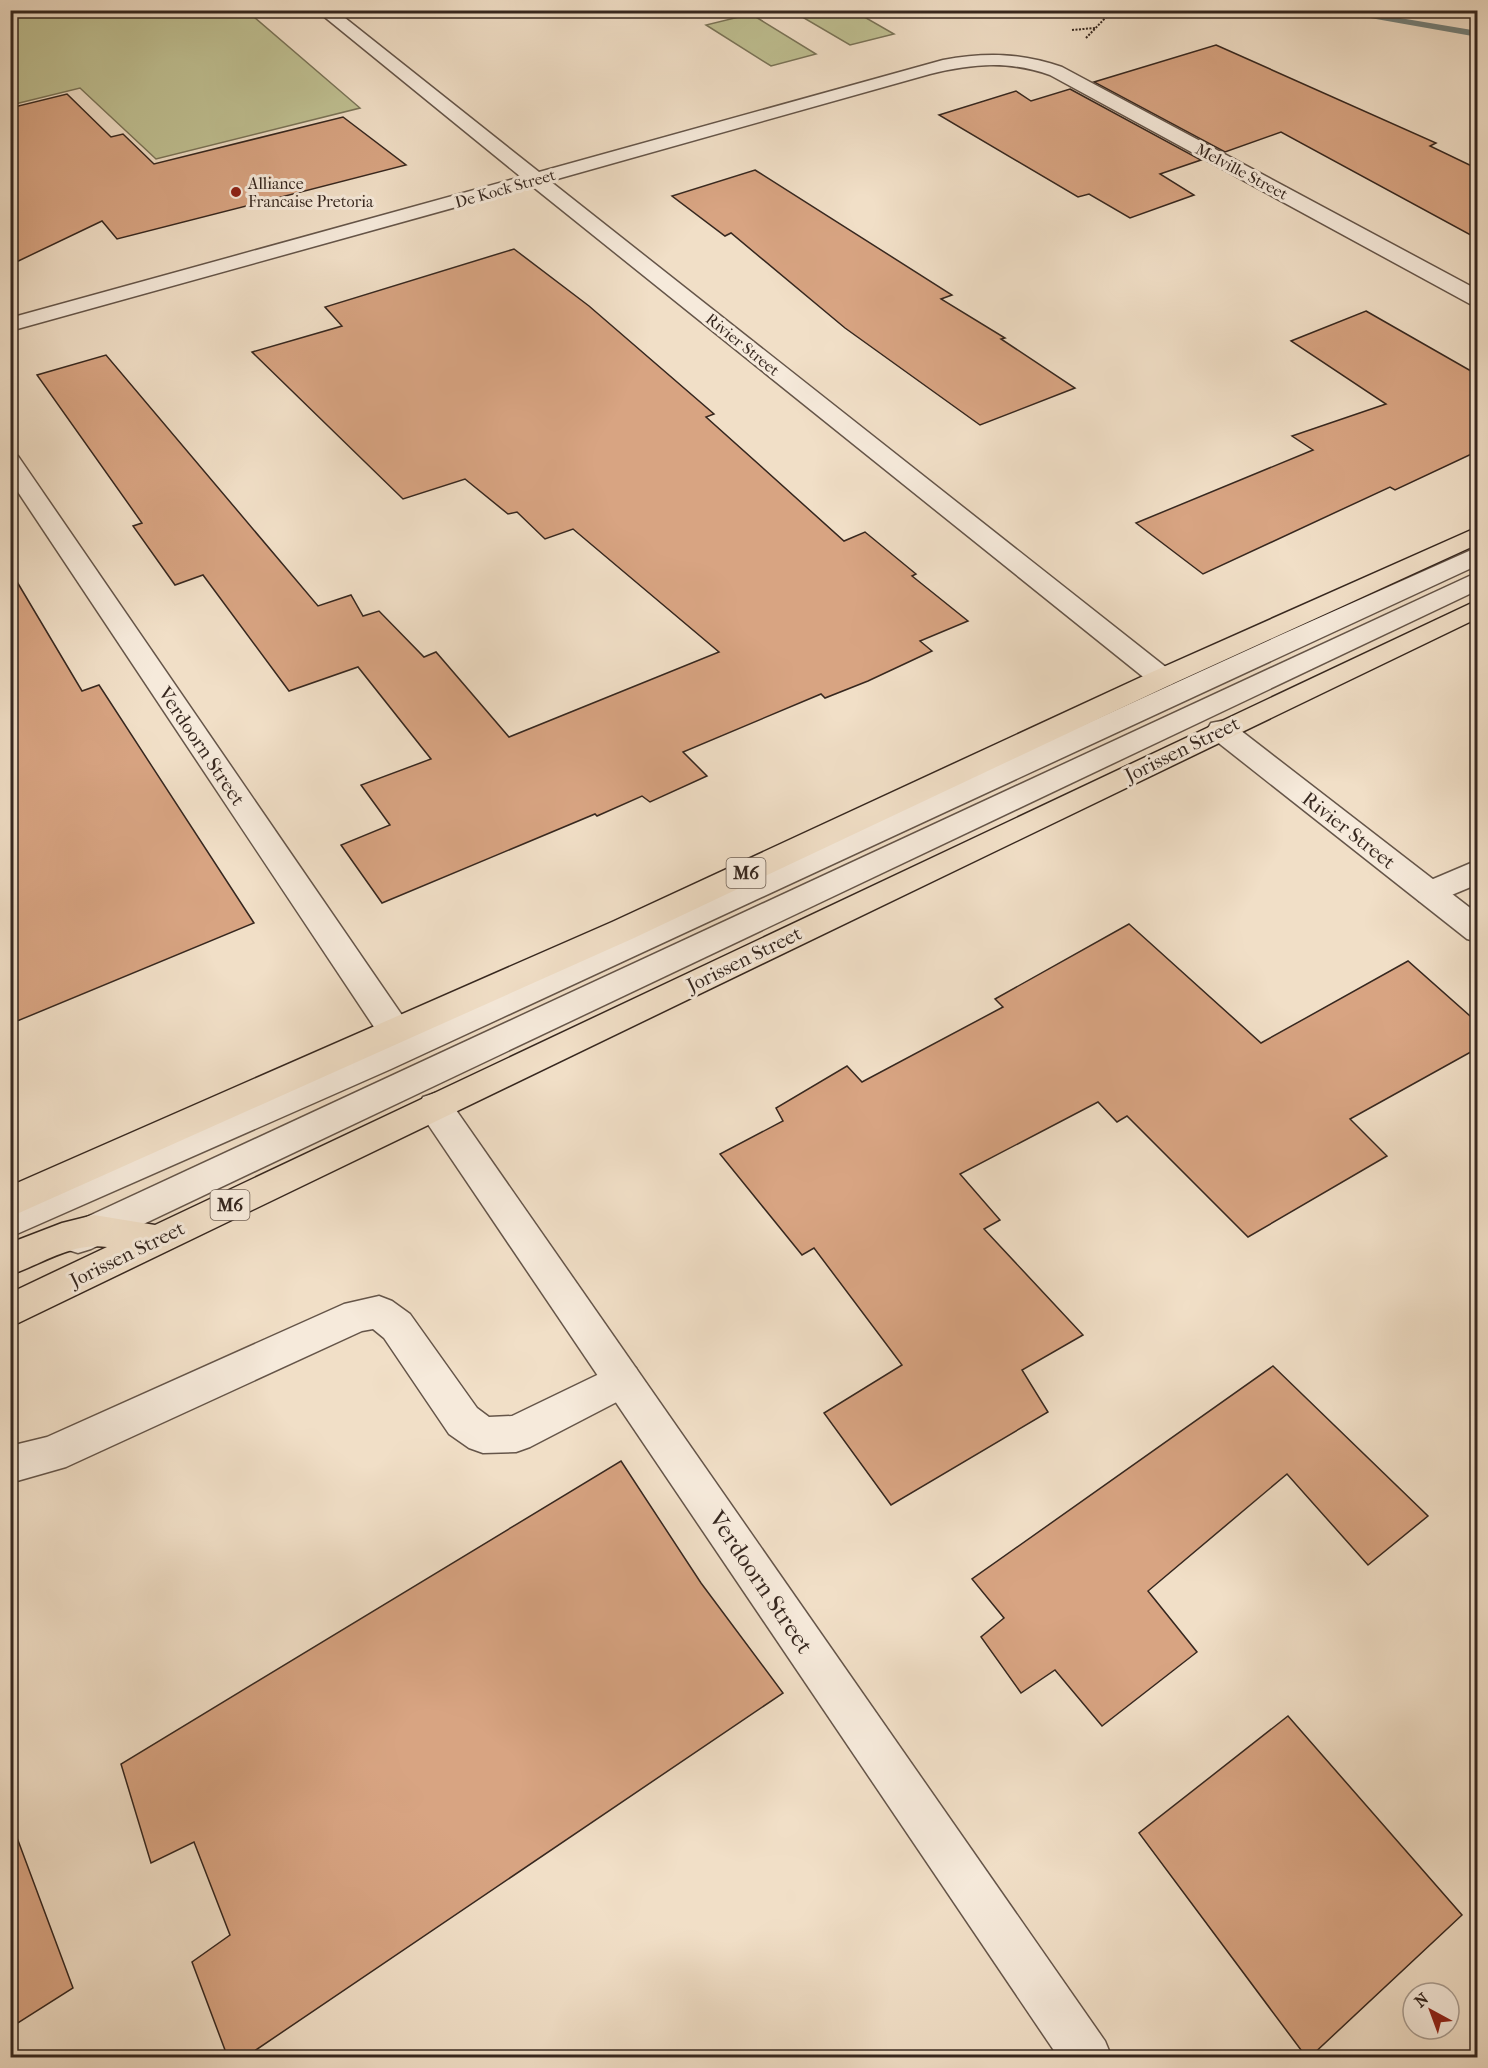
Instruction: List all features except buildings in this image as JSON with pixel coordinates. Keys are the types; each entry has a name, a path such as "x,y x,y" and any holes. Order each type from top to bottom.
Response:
{"main road":[{"name":"M6","path":"10,1202 623,930 1162,678 1478,534"},
{"name":"Jorissen Street","path":"10,1311 1478,608"},
{"path":"10,1260 69,1235 94,1230 156,1240"}],"street":[{"name":"Rivier Street","path":"324,10 1162,678"},
{"name":"De Kock Street","path":"10,325 925,70 977,59 1002,58"},
{"name":"Melville Street","path":"1002,58 1031,61 1056,71 1478,299"},
{"name":"Verdoorn Street","path":"10,461 394,1030"},
{"path":"10,1222 431,1038 1178,691 1478,555"},
{"name":"Jorissen Street","path":"10,1270 1478,580"},
{"name":"Rivier Street","path":"1221,730 1478,931"},
{"path":"1430,893 1478,871"},
{"name":"Verdoorn Street","path":"435,1107 1088,2058"},
{"path":"10,1465 52,1454 357,1316 379,1312 397,1326 463,1421 483,1435 516,1434 622,1380"}],"green space":[{"path":"10,11 247,11 360,108 156,159 80,88 11,105"},
{"path":"792,11 854,11 894,34 850,45"},
{"path":"751,14 816,54 771,66 706,25"}],"waterway":[{"path":"1330,10 1478,34"}],"place":[{"name":"Alliance Francaise Pretoria","path":"236,192"}]}
